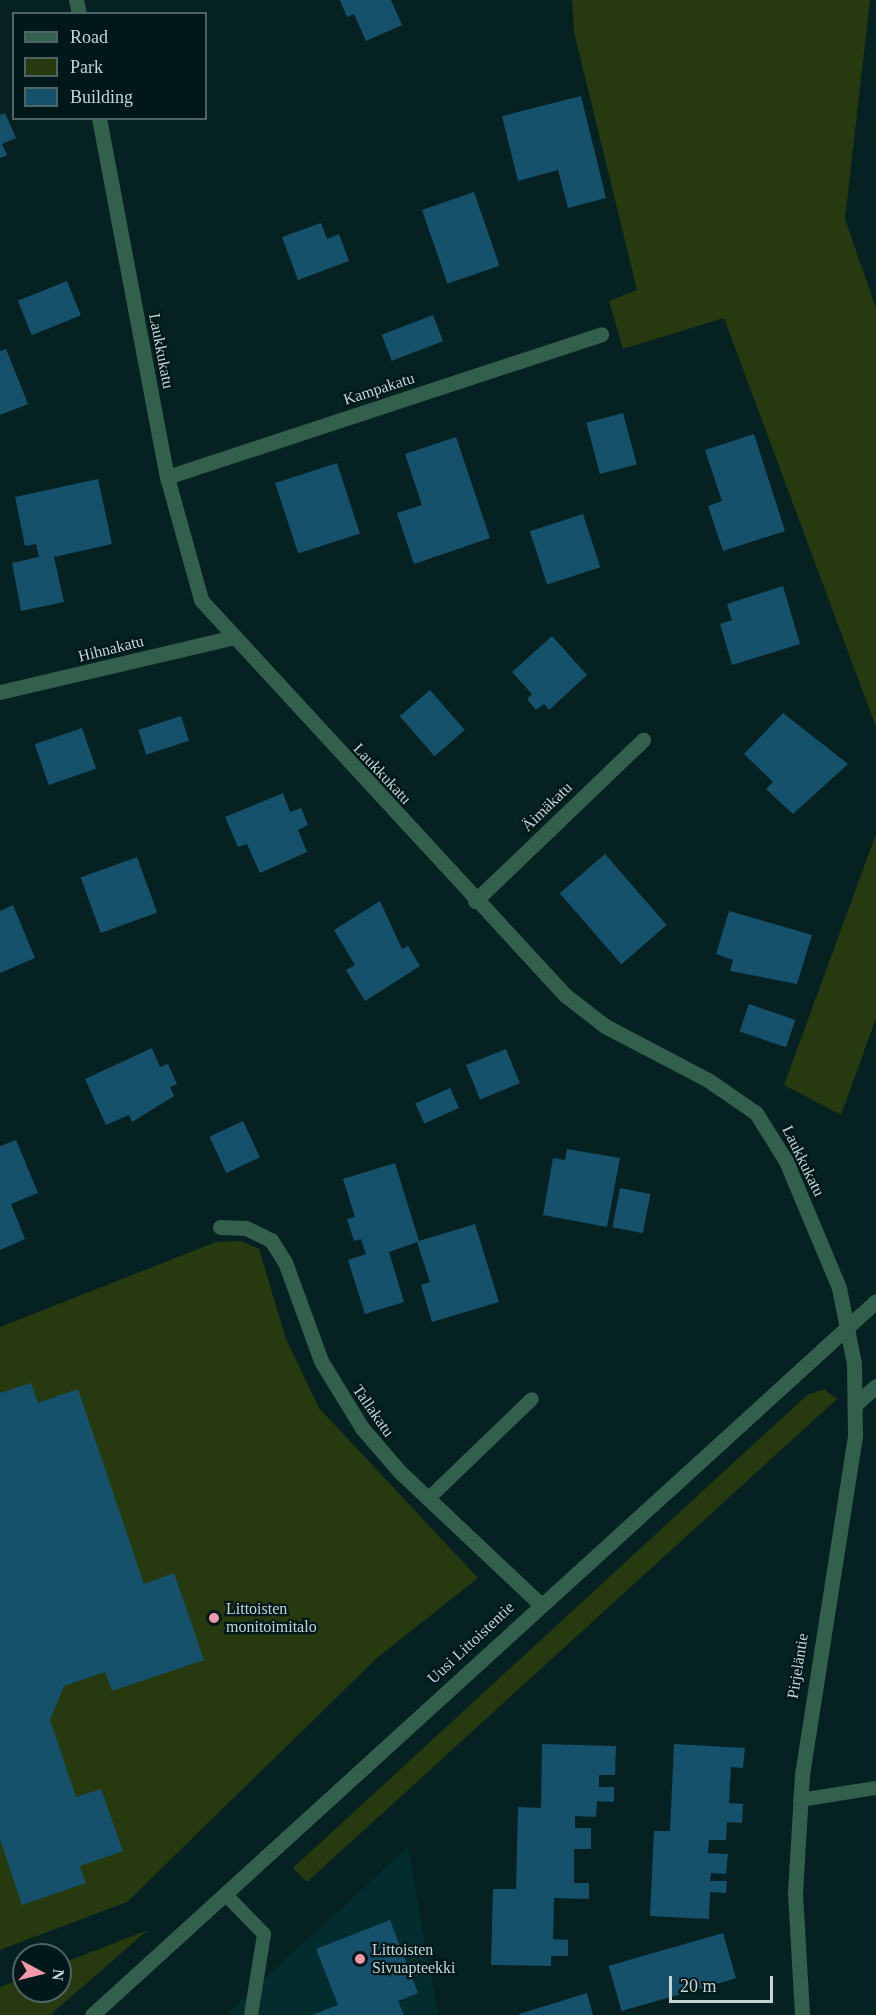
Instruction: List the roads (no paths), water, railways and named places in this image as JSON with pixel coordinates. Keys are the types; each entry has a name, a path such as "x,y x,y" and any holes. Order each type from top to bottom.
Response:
{"street":[{"name":"Laukkukatu","path":"99,120 167,477 192,578 231,638 476,901 585,1012 725,1089 756,1113 786,1161 839,1288 849,1325"},
{"name":"Kampakatu","path":"167,477 601,334"},
{"name":"Hihnakatu","path":"0,692 231,638"},
{"name":"Äimäkatu","path":"476,901 643,740"},
{"name":"Tallakatu","path":"220,1227 260,1233 279,1250 321,1361 346,1406 380,1451 540,1604"},
{"name":"Uusi Littoistentie","path":"92,2015 540,1604 876,1301"},
{"name":"Pirjeläntie","path":"802,2015 795,1893 800,1800 857,1402 849,1325"},
{"path":"857,1402 876,1386"}],"lane":[{"path":"428,1499 532,1399"},
{"path":"800,1800 876,1788"},
{"path":"225,1894 264,1934 251,2015"}],"place":[{"name":"Littoisten monitoimitalo","path":"214,1618"},
{"name":"Littoisten Sivuapteekki","path":"360,1959"}]}
